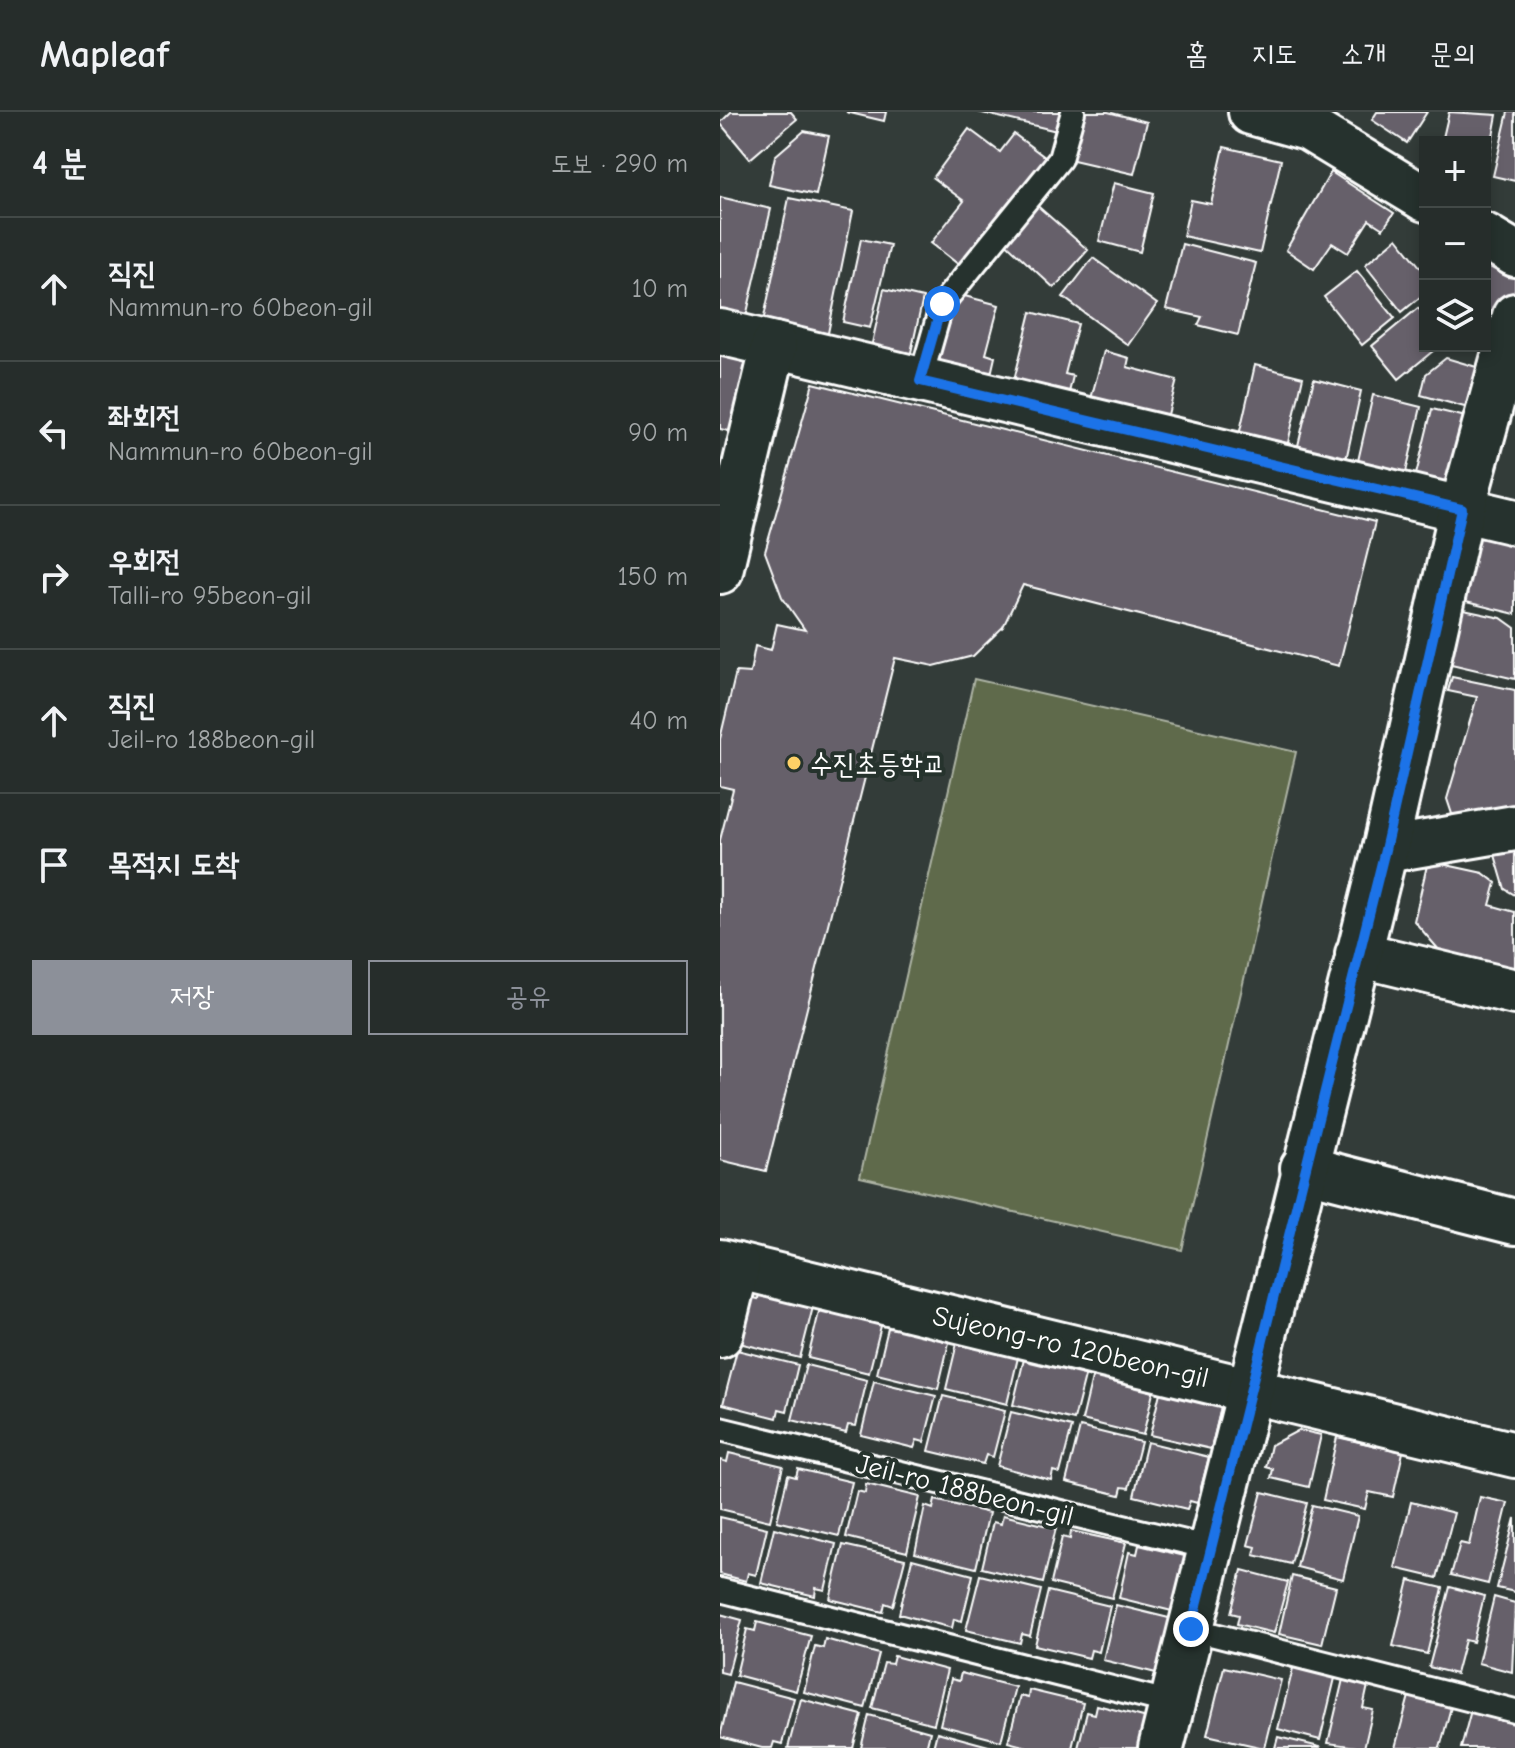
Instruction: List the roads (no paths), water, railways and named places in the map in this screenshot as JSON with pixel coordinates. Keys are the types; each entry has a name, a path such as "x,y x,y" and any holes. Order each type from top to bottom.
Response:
{"street":[{"path":"1251,112 1308,128 1419,195"},
{"path":"1491,240 1515,254"},
{"path":"720,332 1515,522"},
{"path":"1161,1748 1303,1168 1385,850 1462,509 1511,344"},
{"path":"720,571 774,345"},
{"path":"1385,850 1515,828"},
{"path":"1358,954 1515,992"},
{"path":"1303,1168 1515,1222"},
{"path":"720,1335 728,1264"},
{"name":"Sujeong-ro 120beon-gil","path":"728,1264 1515,1455"}],"lane":[{"path":"920,381 942,304 1060,159 1073,112"},
{"name":"Jeil-ro 188beon-gil","path":"720,1429 1210,1548"},
{"path":"720,1590 1172,1703"},
{"path":"1191,1629 1515,1711"}],"place":[{"name":"수진초등학교","path":"794,763"}]}
